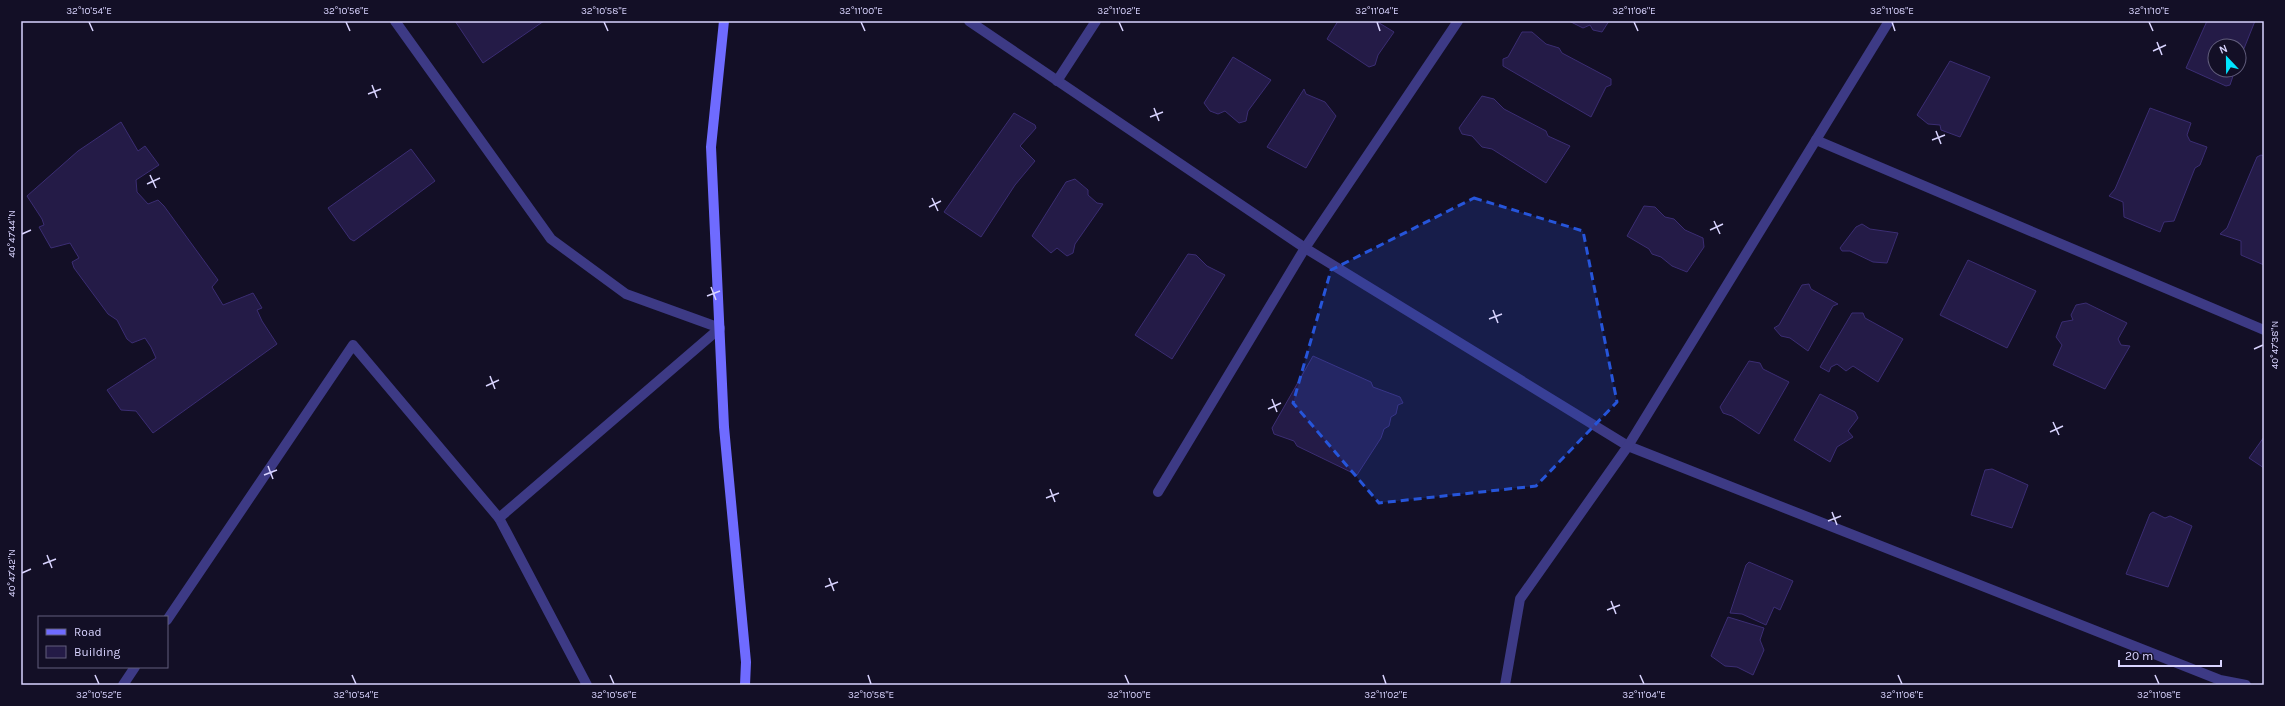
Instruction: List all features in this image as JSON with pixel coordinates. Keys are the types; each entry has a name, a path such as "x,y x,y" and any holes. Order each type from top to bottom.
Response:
{"main road":[{"path":"724,21 711,147 724,427 746,662 745,685"}],"street":[{"path":"395,21 551,240 626,294 720,328 499,518"},
{"path":"969,21 1305,248 1628,446 2220,680 2246,685"},
{"path":"1058,81 1096,21"},
{"path":"1158,492 1305,248 1458,21"},
{"path":"1505,685 1520,599 1628,446 1889,21"},
{"path":"1816,140 2264,330"},
{"path":"168,619 353,345 499,518 587,685"},
{"path":"123,685 135,668"}],"highlighted area":[{"path":"1474,198 1583,231 1617,402 1536,486 1379,503 1293,403 1331,270"}],"building":[{"path":"455,21 544,21 483,63"},
{"path":"1338,21 1376,21 1394,32 1378,55 1375,65 1369,67 1327,39"},
{"path":"1569,21 1609,21 1602,32 1593,30 1590,25 1583,28"},
{"path":"2207,21 2255,21 2247,41 2247,38 2207,38 2207,77 2186,68"},
{"path":"1522,32 1532,32 1546,44 1559,48 1562,53 1611,79 1611,85 1606,87 1591,117 1503,66 1503,59 1508,57"},
{"path":"1233,57 1271,80 1248,111 1246,121 1239,123 1225,111 1218,114 1210,111 1204,103"},
{"path":"1950,61 1990,77 1960,137 1941,130 1940,125 1928,124 1917,115"},
{"path":"2208,78 2232,78 2230,85 2226,86"},
{"path":"1304,89 1306,94 1325,102 1336,116 1306,168 1267,147"},
{"path":"1482,96 1494,99 1504,109 1546,131 1548,136 1570,146 1546,183 1492,149 1482,147 1472,136 1462,134 1459,128"},
{"path":"2150,108 2191,123 2187,135 2190,141 2207,147 2200,165 2195,168 2174,221 2164,222 2160,232 2124,217 2123,202 2109,196 2115,189"},
{"path":"1014,113 1035,125 1036,128 1020,146 1035,161 1015,185 981,237 944,212"},
{"path":"121,122 138,151 145,146 159,165 136,180 137,192 148,204 158,200 164,206 218,280 212,287 223,305 253,293 262,308 257,310 262,321 277,344 153,433 136,411 121,410 107,390 156,358 151,347 145,338 132,343 127,339 117,320 108,314 74,268 72,262 79,258 70,243 51,248 39,227 44,225 42,219 27,196 78,151"},
{"path":"411,149 435,181 354,241 350,239 328,208"},
{"path":"2261,155 2264,156 2264,265 2241,255 2241,241 2220,234 2227,228 2257,157"},
{"path":"1075,179 1088,190 1088,195 1097,203 1103,204 1075,244 1073,253 1067,256 1057,248 1051,253 1032,236 1066,182"},
{"path":"1644,206 1655,207 1665,217 1674,219 1685,230 1703,238 1704,247 1687,272 1672,266 1661,257 1652,254 1649,249 1627,236"},
{"path":"1862,224 1870,229 1898,233 1887,263 1873,262 1850,251 1842,251 1840,248 1856,227"},
{"path":"1188,254 1196,255 1207,266 1225,275 1172,359 1135,335"},
{"path":"1968,260 2036,291 2007,348 1940,315"},
{"path":"1809,284 1811,289 1838,304 1833,306 1808,351 1790,338 1781,336 1774,328 1779,325 1802,285"},
{"path":"2086,303 2127,323 2118,339 2121,345 2130,346 2105,389 2053,365 2062,345 2056,337 2062,322 2073,320 2071,315 2076,305"},
{"path":"1852,313 1863,313 1865,318 1903,339 1878,382 1853,366 1846,371 1837,364 1831,367 1829,372 1820,367"},
{"path":"1313,356 1371,382 1373,387 1400,397 1403,403 1398,405 1396,414 1391,417 1389,426 1384,429 1381,438 1357,475 1297,446 1294,441 1274,434 1272,428"},
{"path":"1749,361 1760,363 1763,369 1789,382 1759,434 1732,416 1723,413 1720,407"},
{"path":"1820,394 1855,412 1858,418 1848,431 1853,437 1837,447 1830,462 1794,440"},
{"path":"2264,437 2264,468 2249,458"},
{"path":"1992,469 2028,485 2012,528 1971,515 1985,470"},
{"path":"2153,512 2165,518 2170,516 2192,526 2168,587 2126,574 2150,514"},
{"path":"1749,562 1793,581 1780,610 1774,607 1766,625 1742,614 1730,613 1746,565"},
{"path":"1728,617 1764,628 1760,640 1764,650 1753,675 1737,667 1725,666 1711,656"}]}
